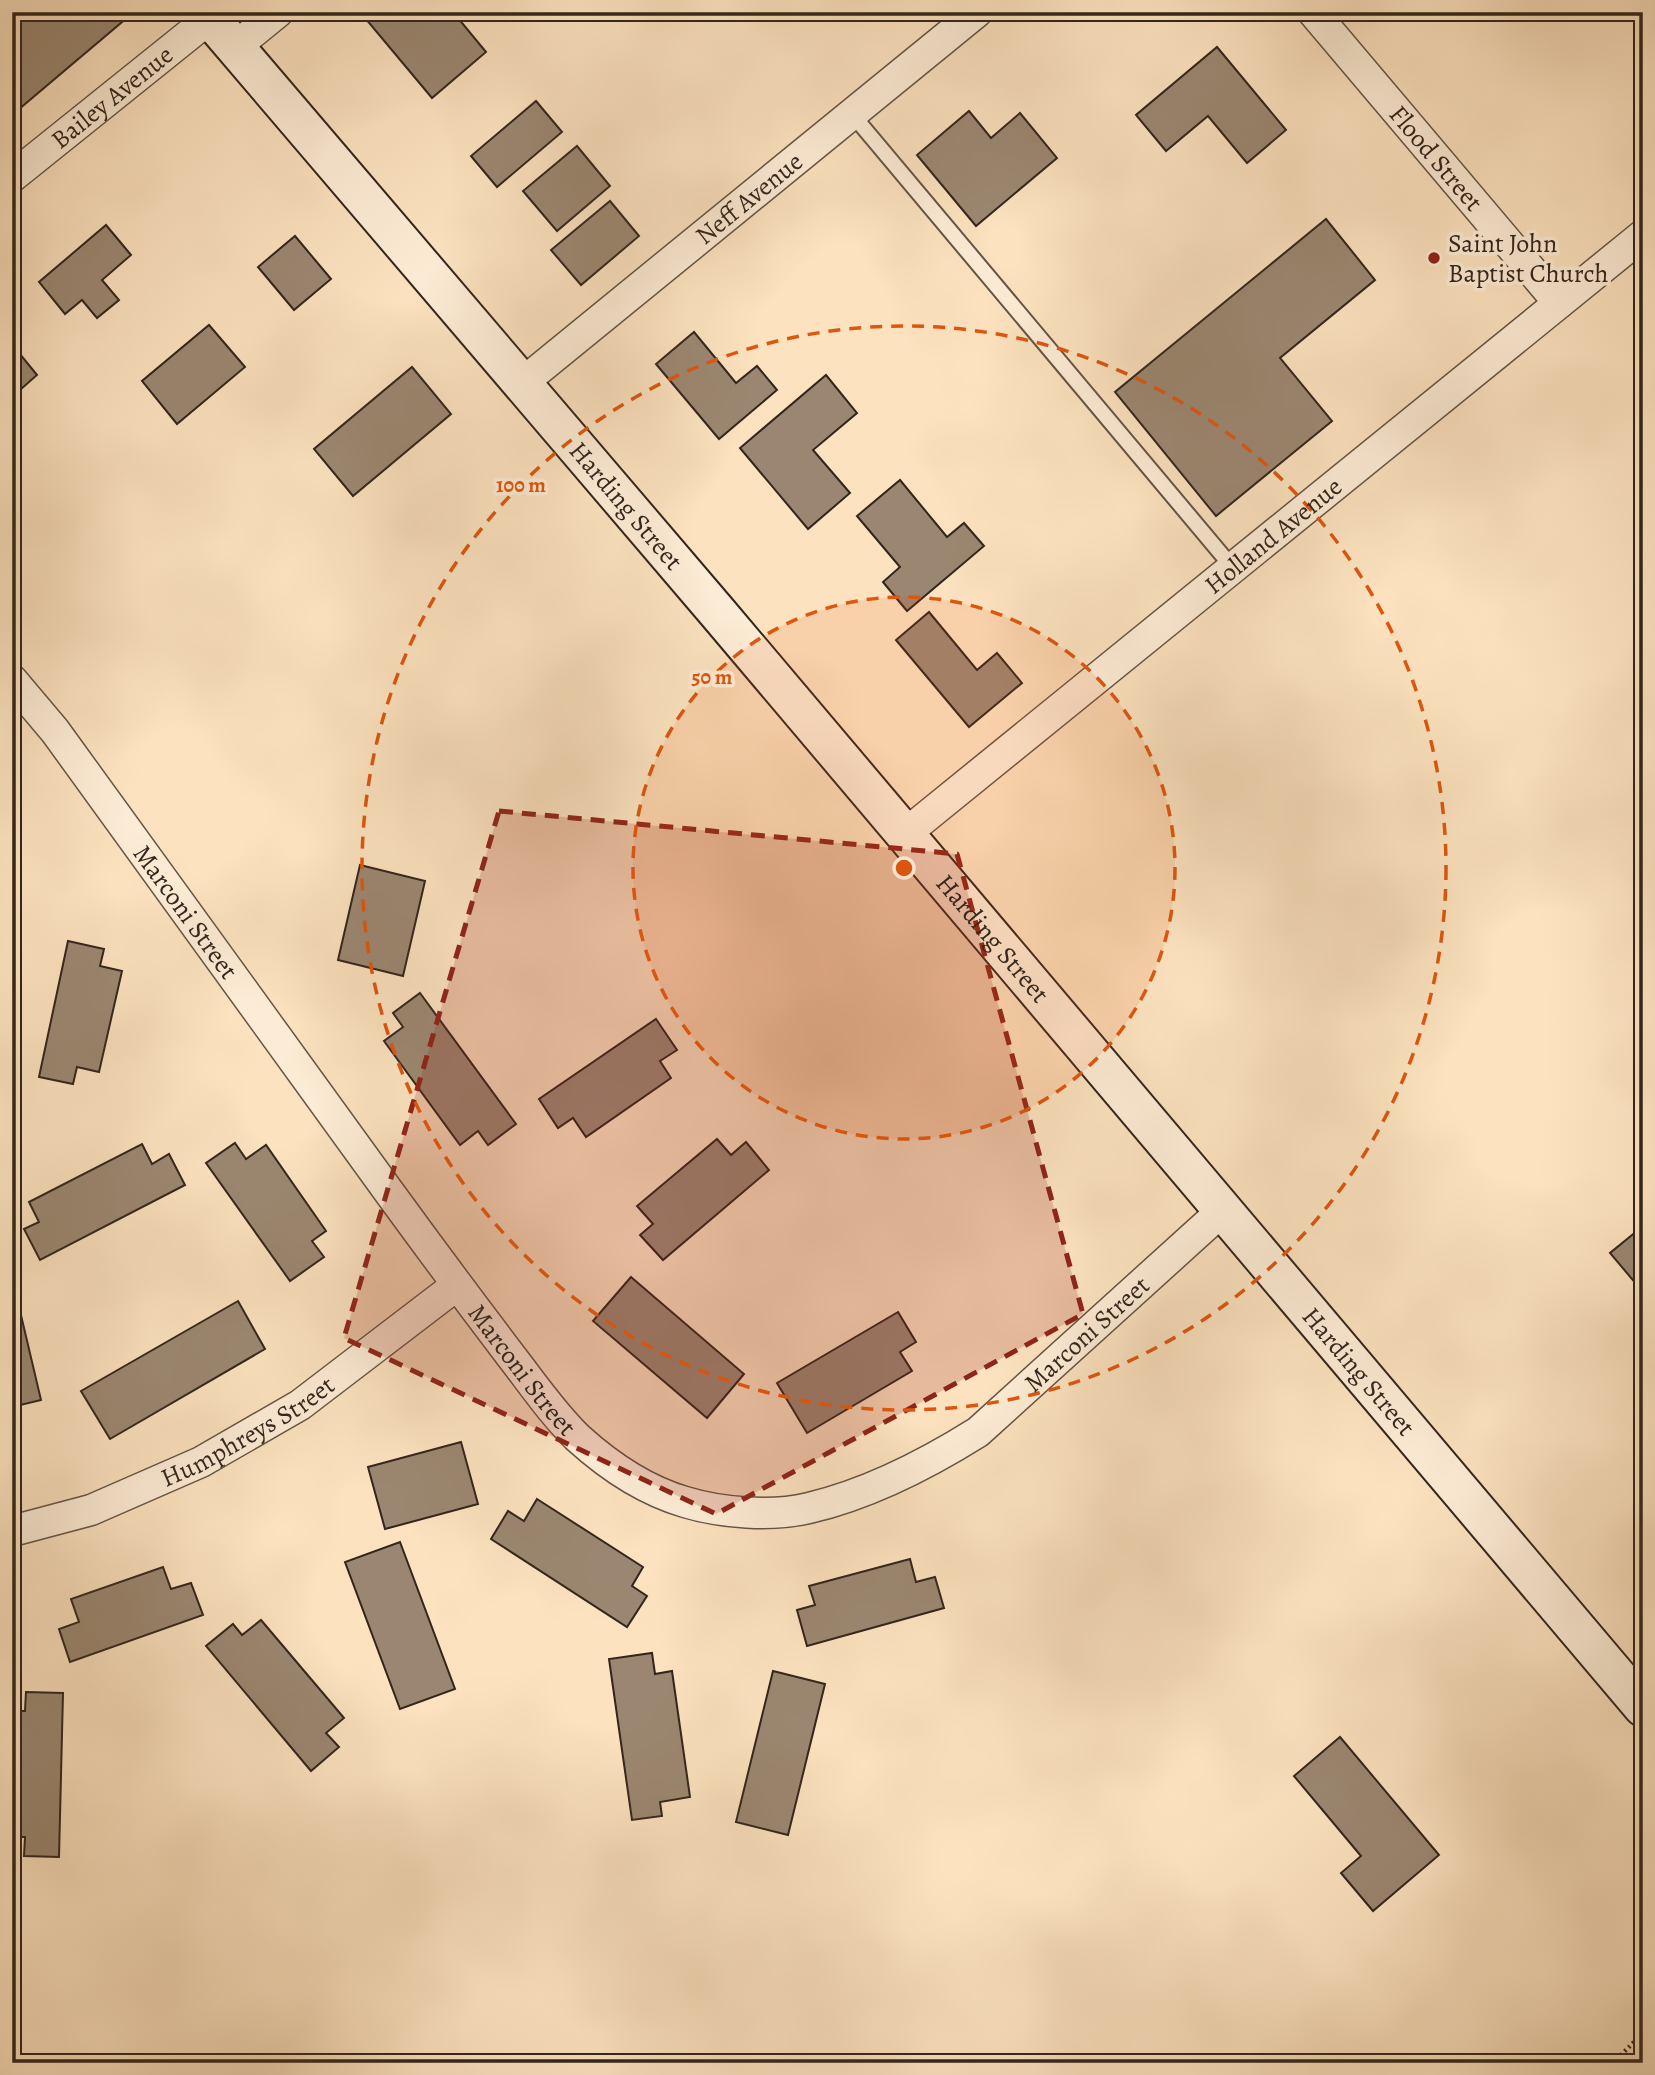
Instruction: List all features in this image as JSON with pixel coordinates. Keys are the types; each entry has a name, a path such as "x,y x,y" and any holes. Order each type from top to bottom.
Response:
{"street":[{"path":"236,47 278,12"},
{"name":"Neff Avenue","path":"522,384 977,12"},
{"name":"Flood Street","path":"1313,12 1559,303"},
{"name":"Harding Street","path":"208,15 1643,1707"},
{"name":"Bailey Avenue","path":"12,177 208,15"},
{"name":"Holland Avenue","path":"905,834 1643,235"},
{"name":"Marconi Street","path":"12,680 54,731 457,1285 534,1386 576,1436 629,1478 685,1502 743,1513 809,1508 877,1486 934,1458 978,1432 1223,1210"},
{"name":"Humphreys Street","path":"12,1531 91,1510 201,1462 300,1405 457,1285"}],"lane":[{"path":"852,114 1233,568"}],"path":[{"path":"1613,2063 1643,2033"}],"highlighted area":[{"path":"499,811 957,854 1083,1314 716,1514 344,1338"}],"building":[{"path":"12,12 114,12 122,22 12,115"},
{"path":"360,12 453,12 486,52 432,98"},
{"path":"1217,47 1286,130 1247,163 1208,116 1166,151 1136,115"},
{"path":"536,101 562,132 497,187 471,156"},
{"path":"969,111 991,138 1020,113 1057,158 976,226 917,155"},
{"path":"577,146 610,186 557,231 523,191"},
{"path":"610,201 639,236 581,285 551,250"},
{"path":"1326,219 1375,280 1280,358 1332,421 1216,516 1115,392"},
{"path":"106,225 131,255 102,280 119,300 97,318 82,300 65,314 39,282"},
{"path":"295,236 331,279 294,310 258,267"},
{"path":"209,325 245,367 177,424 142,381"},
{"path":"694,332 736,383 757,366 777,390 719,439 656,364"},
{"path":"15,348 37,375 12,397 12,350"},
{"path":"412,367 451,414 353,496 314,449"},
{"path":"826,375 857,413 813,450 850,493 808,529 740,448"},
{"path":"900,480 947,537 964,523 984,546 907,611 883,582 900,567 857,516"},
{"path":"929,612 977,670 997,653 1022,683 969,727 896,640"},
{"path":"360,865 425,881 403,976 338,960"},
{"path":"68,941 104,949 100,966 122,971 99,1072 77,1067 73,1084 39,1077"},
{"path":"420,993 516,1124 488,1145 478,1131 460,1145 384,1041 403,1027 393,1013"},
{"path":"656,1019 677,1050 660,1061 671,1078 586,1137 573,1118 558,1128 539,1099"},
{"path":"717,1139 731,1155 746,1142 769,1170 663,1260 640,1235 653,1224 637,1206"},
{"path":"235,1143 246,1159 266,1145 326,1231 312,1241 324,1257 290,1281 206,1163"},
{"path":"142,1144 152,1164 169,1154 185,1185 40,1260 24,1229 39,1222 29,1202"},
{"path":"1643,1226 1643,1292 1610,1253"},
{"path":"12,1277 41,1400 12,1407"},
{"path":"631,1277 744,1374 707,1418 593,1321"},
{"path":"238,1301 265,1349 110,1439 81,1391"},
{"path":"898,1312 916,1342 900,1352 912,1371 807,1433 777,1383"},
{"path":"461,1442 478,1504 385,1529 368,1467"},
{"path":"537,1499 643,1567 632,1586 647,1596 627,1627 491,1539 508,1511 524,1521"},
{"path":"400,1542 455,1689 400,1709 345,1562"},
{"path":"910,1559 916,1582 935,1577 944,1608 807,1646 797,1610 815,1605 809,1586"},
{"path":"163,1567 171,1589 191,1583 203,1615 70,1662 59,1629 79,1622 71,1599"},
{"path":"261,1620 344,1718 326,1733 339,1747 311,1771 206,1646 233,1624 242,1635"},
{"path":"652,1653 655,1674 672,1671 690,1797 660,1802 662,1816 632,1820 609,1659"},
{"path":"773,1671 825,1684 788,1835 736,1822"},
{"path":"26,1692 63,1693 59,1857 24,1856 25,1837 12,1837 12,1711 25,1711"},
{"path":"1340,1737 1439,1855 1373,1911 1341,1873 1361,1856 1294,1776"}],"place":[{"name":"Saint John Baptist Church","path":"1434,258"}]}
